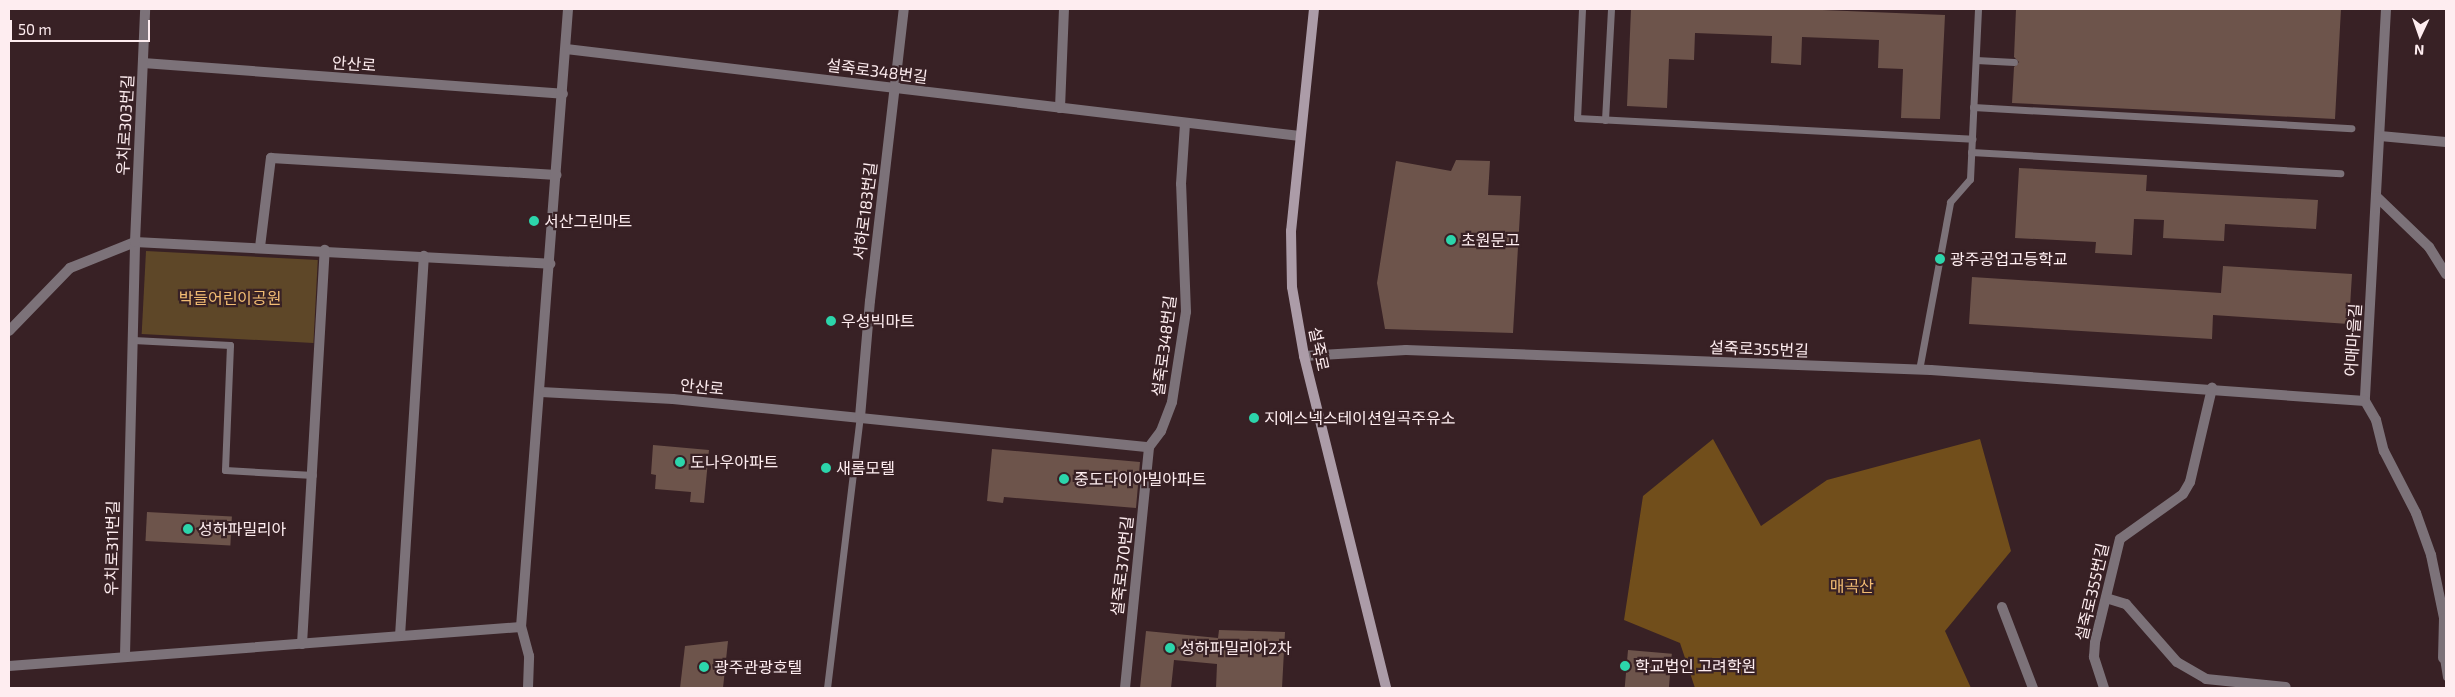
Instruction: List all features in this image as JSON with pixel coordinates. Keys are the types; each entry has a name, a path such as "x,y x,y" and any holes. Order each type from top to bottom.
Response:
{"main road":[{"name":"설죽로","path":"1314,9 1300,136 1291,258 1292,287 1304,356 1368,603 1386,688"}],"street":[{"name":"우치로303번길","path":"130,442 135,242 145,9"},
{"path":"528,688 529,656 522,627 541,392 568,9"},
{"name":"서하로183번길","path":"860,417 870,301 904,9"},
{"path":"1060,108 1064,9"},
{"name":"어매마을길","path":"2386,9 2365,401 2376,420 2384,451 2416,513 2431,555 2444,618 2445,657"},
{"name":"설죽로348번길","path":"566,49 1300,136"},
{"name":"안산로","path":"143,63 563,94"},
{"name":"설죽로348번길","path":"1149,447 1161,431 1172,402 1186,312 1181,184 1185,123"},
{"path":"2380,136 2446,142"},
{"path":"260,247 271,158 556,175"},
{"path":"2377,197 2428,247 2446,274"},
{"path":"9,331 52,283 70,268 135,242 325,250 550,264"},
{"path":"302,644 325,250"},
{"path":"400,636 424,256"},
{"name":"설죽로355번길","path":"1304,356 1406,350 1919,370 2212,388 2365,401"},
{"name":"설죽로355번길","path":"2104,688 2094,657 2120,539 2183,494 2190,482 2212,388"},
{"name":"안산로","path":"541,392 673,399 860,417"},
{"path":"860,417 1149,447"},
{"name":"우치로311번길","path":"125,655 130,442"},
{"name":"설죽로370번길","path":"1125,688 1149,447"},
{"path":"2106,598 2126,604 2177,662 2206,679 2286,687"},
{"path":"2002,607 2033,688"},
{"path":"9,666 125,655 522,627"}],"lane":[{"path":"1582,9 1577,118 1972,139"},
{"path":"1605,120 1611,9"},
{"path":"1919,370 1950,202 1970,179 1978,9"},
{"path":"1976,60 2014,62"},
{"path":"1974,108 2351,128"},
{"path":"1971,152 2340,173"},
{"path":"132,340 230,345 225,470 313,475"},
{"name":"서하로183번길","path":"827,688 860,417"},
{"name":"어매마을길","path":"2445,657 2446,677"}],"green space":[{"name":"박들어린이공원","path":"146,251 318,260 313,343 142,334"},
{"name":"매곡산","path":"1713,439 1761,526 1827,480 1980,439 2011,551 1945,631 1971,688 1695,688 1680,643 1624,620 1643,496"}],"building":[{"path":"1631,9 1798,9 1945,15 1940,119 1901,118 1903,69 1878,68 1879,40 1802,37 1801,65 1771,63 1772,36 1695,33 1694,60 1669,59 1667,108 1627,106"},
{"path":"2016,9 2341,9 2335,119 2012,103 2014,67 2019,62 2014,57"},
{"name":"초원문고","path":"1456,160 1490,161 1488,195 1521,196 1513,333 1385,329 1377,283 1396,161 1451,171"},
{"path":"2019,168 2147,175 2146,191 2318,200 2316,229 2225,224 2224,241 2163,238 2164,220 2134,219 2132,255 2095,253 2096,242 2015,238"},
{"path":"2223,266 2352,274 2349,324 2213,315 2212,339 1969,324 1972,277 2221,293"},
{"name":"도나우아파트","path":"653,445 709,450 704,503 690,502 691,492 655,489 656,475 651,474"},
{"name":"중도다이아빌아파트","path":"992,449 1140,462 1136,508 1004,497 1003,503 987,501"},
{"name":"성하파밀리아","path":"147,512 232,516 230,545 145,541"},
{"path":"1219,630 1285,632 1282,688 1216,688 1217,664 1174,660 1171,688 1140,688 1146,631 1218,638"},
{"name":"광주관광호텔","path":"728,641 723,688 680,688 685,646"},
{"path":"1628,650 1672,654 1669,688 1625,688"}],"place":[{"name":"서산그린마트","path":"534,221"},
{"name":"초원문고","path":"1451,240"},
{"name":"광주공업고등학교","path":"1940,259"},
{"name":"우성빅마트","path":"831,321"},
{"name":"지에스넥스테이션일곡주유소","path":"1254,418"},
{"name":"도나우아파트","path":"680,462"},
{"name":"새롬모텔","path":"826,468"},
{"name":"중도다이아빌아파트","path":"1064,479"},
{"name":"성하파밀리아","path":"188,529"},
{"name":"성하파밀리아2차","path":"1170,648"},
{"name":"학교법인 고려학원","path":"1625,666"},
{"name":"광주관광호텔","path":"704,667"}]}
